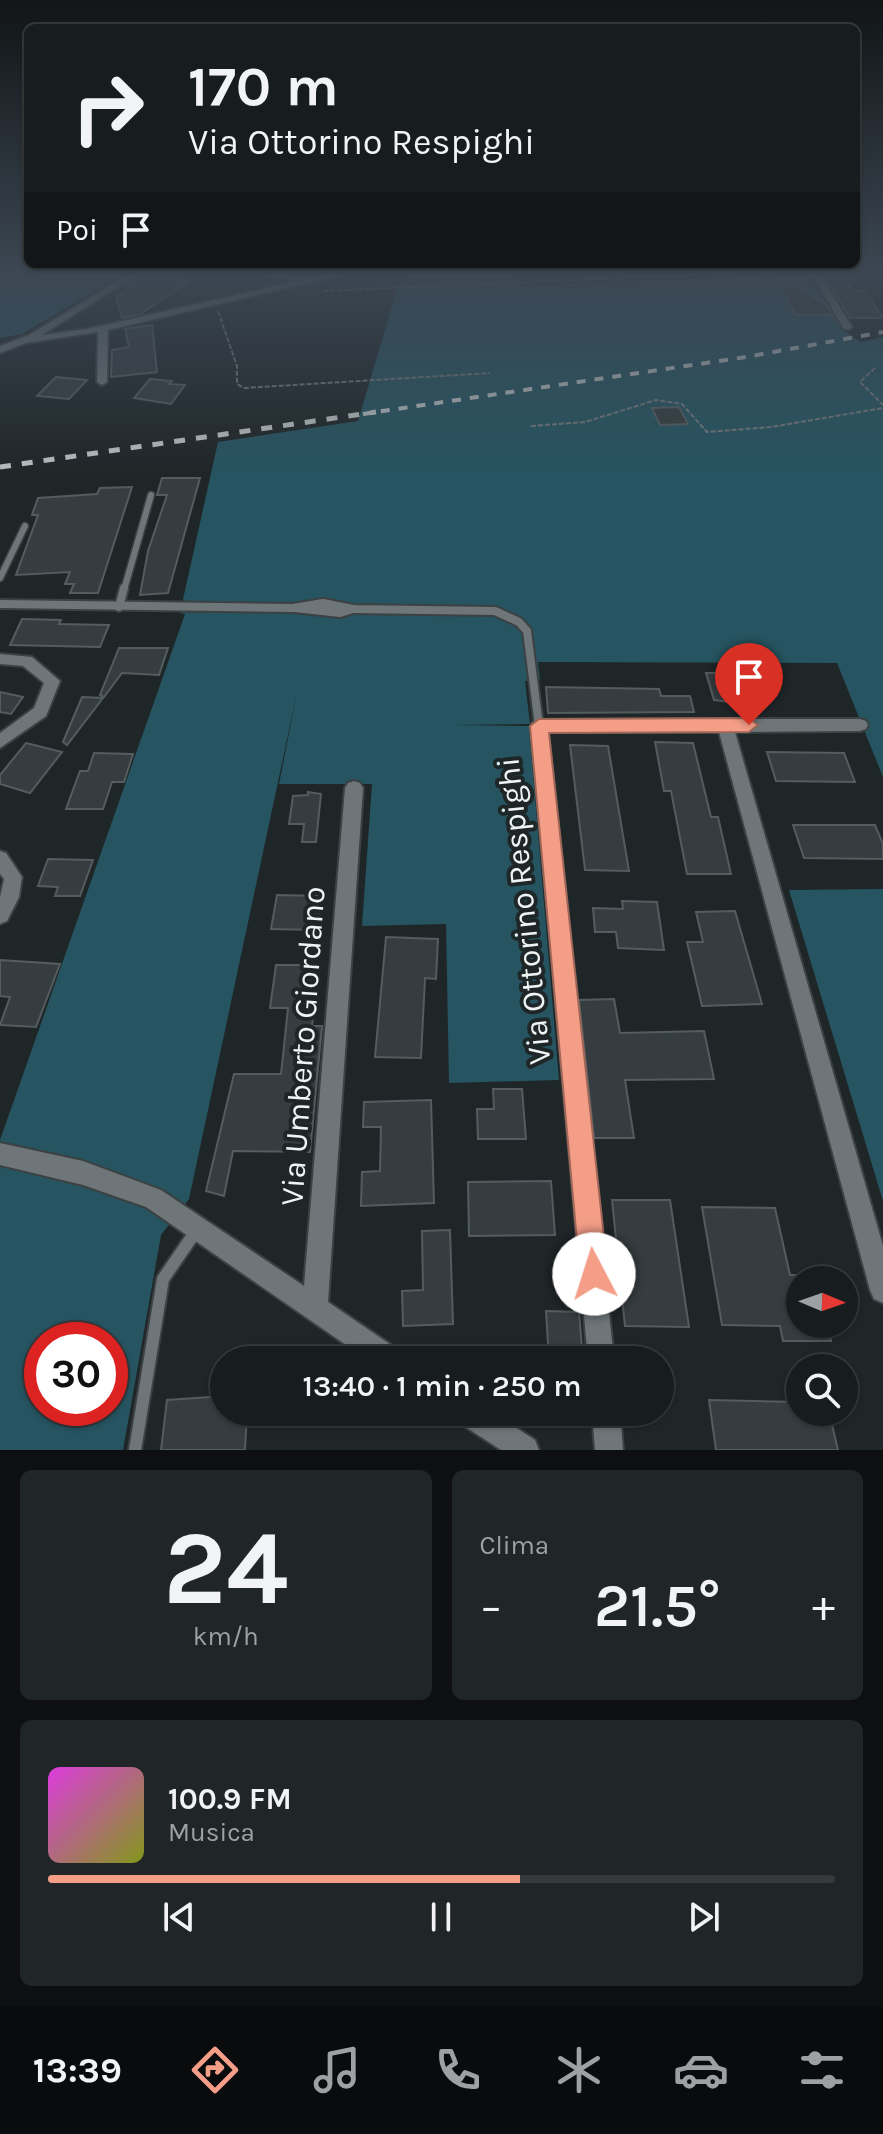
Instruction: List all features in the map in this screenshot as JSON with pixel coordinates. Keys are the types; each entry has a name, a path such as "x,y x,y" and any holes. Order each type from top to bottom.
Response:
{"street":[{"path":"0,350 24,341"},
{"path":"0,360 25,341"},
{"path":"102,382 103,341"},
{"path":"0,659 27,661 52,681 40,712 0,742"},
{"path":"725,725 883,1290"},
{"name":"Via Ottorino Respighi","path":"600,1346 539,726 860,725"},
{"name":"Via Umberto Giordano","path":"315,1309 354,788"},
{"path":"0,859 13,877 10,897 0,915"},
{"path":"0,1154 83,1173 153,1198 370,1346"},
{"path":"489,1426 525,1450"},
{"path":"607,1426 609,1450"}],"lane":[{"path":"119,607 151,495"},
{"path":"0,578 25,526"},
{"path":"0,604 293,608 313,602 335,602 353,609 495,611 519,622 527,631 539,726"},
{"path":"135,1450 163,1279 196,1230"}],"path":[{"path":"228,341 237,366 237,384 244,388 490,373"},
{"path":"875,368 860,382 883,406"},
{"path":"531,426 585,422 656,400 682,404 691,419 707,432 787,425 883,406"}],"shaded area":[{"path":"382,341 883,341 883,777 837,663 538,662 540,680 525,681 530,724 454,725 529,726 559,1080 449,1083 446,924 362,926 372,784 279,784 297,693 189,1199 161,1235 128,1422 128,1322 24,1322 24,1426 127,1426 123,1450 0,1450 0,1140 185,614 180,613 218,442 358,421"},
{"path":"883,889 883,1201 789,890"}],"building":[{"path":"128,341 154,341 157,372 111,377 112,350 129,347"},
{"path":"56,377 87,380 69,399 37,396"},
{"path":"150,379 185,385 171,404 134,398"},
{"path":"679,407 688,424 660,425 652,408"},
{"path":"162,478 200,478 168,593 140,595 148,551 167,495 157,495"},
{"path":"132,487 98,593 70,593 74,584 65,584 70,572 16,575 38,515 32,515 38,498 97,494 100,488"},
{"path":"22,619 61,620 59,624 109,625 100,647 10,645"},
{"path":"119,648 168,648 159,675 122,673 104,697 100,695"},
{"path":"706,673 746,673 756,705 714,700"},
{"path":"546,687 659,689 661,696 690,696 694,712 548,713"},
{"path":"0,692 23,697 11,714 0,712"},
{"path":"82,697 103,698 67,745 63,742"},
{"path":"655,742 693,743 711,817 718,817 731,874 687,874 671,791 664,791"},
{"path":"26,743 62,752 30,793 0,784 0,775"},
{"path":"570,745 608,746 629,871 585,870"},
{"path":"767,752 844,753 855,782 776,781"},
{"path":"94,753 133,754 124,782 112,782 103,809 66,809 80,771 88,771"},
{"path":"308,792 321,794 316,842 302,842 304,824 289,824 293,796 308,795"},
{"path":"793,825 875,825 883,844 883,859 804,858"},
{"path":"48,859 93,860 80,896 55,896 58,887 38,886"},
{"path":"277,895 321,896 317,930 271,929"},
{"path":"622,901 657,902 664,950 618,948 616,932 595,932 593,908 623,909"},
{"path":"735,911 762,1004 702,1006 687,942 703,942 696,912"},
{"path":"386,937 438,939 436,979 425,978 421,1058 375,1057"},
{"path":"0,960 60,964 36,1027 0,1025 10,997 0,996"},
{"path":"276,965 318,965 312,1026 322,1026 310,1152 233,1151 224,1196 206,1191 234,1074 281,1074 288,1008 270,1008"},
{"path":"614,999 620,1033 704,1031 714,1079 625,1080 634,1138 594,1138 579,1000"},
{"path":"493,1089 522,1089 526,1139 478,1139 477,1109 494,1109"},
{"path":"431,1100 434,1203 361,1206 362,1172 380,1171 381,1127 363,1127 364,1102"},
{"path":"551,1181 555,1235 469,1236 468,1182"},
{"path":"612,1200 670,1200 689,1327 625,1326"},
{"path":"702,1207 775,1208 788,1266 786,1338 830,1338 831,1341 783,1341 780,1326 722,1325"},
{"path":"450,1230 453,1324 403,1326 402,1291 423,1290 422,1231"},
{"path":"546,1311 579,1312 582,1346 548,1346"},
{"path":"210,1397 210,1426 246,1426 245,1450 161,1450 167,1400"},
{"path":"709,1400 786,1402 786,1426 832,1426 838,1450 716,1450"}],"railway":[{"path":"363,414 746,357 836,341"},
{"path":"0,467 376,412"}],"route":[{"path":"594,1274 539,726 749,725"}]}
